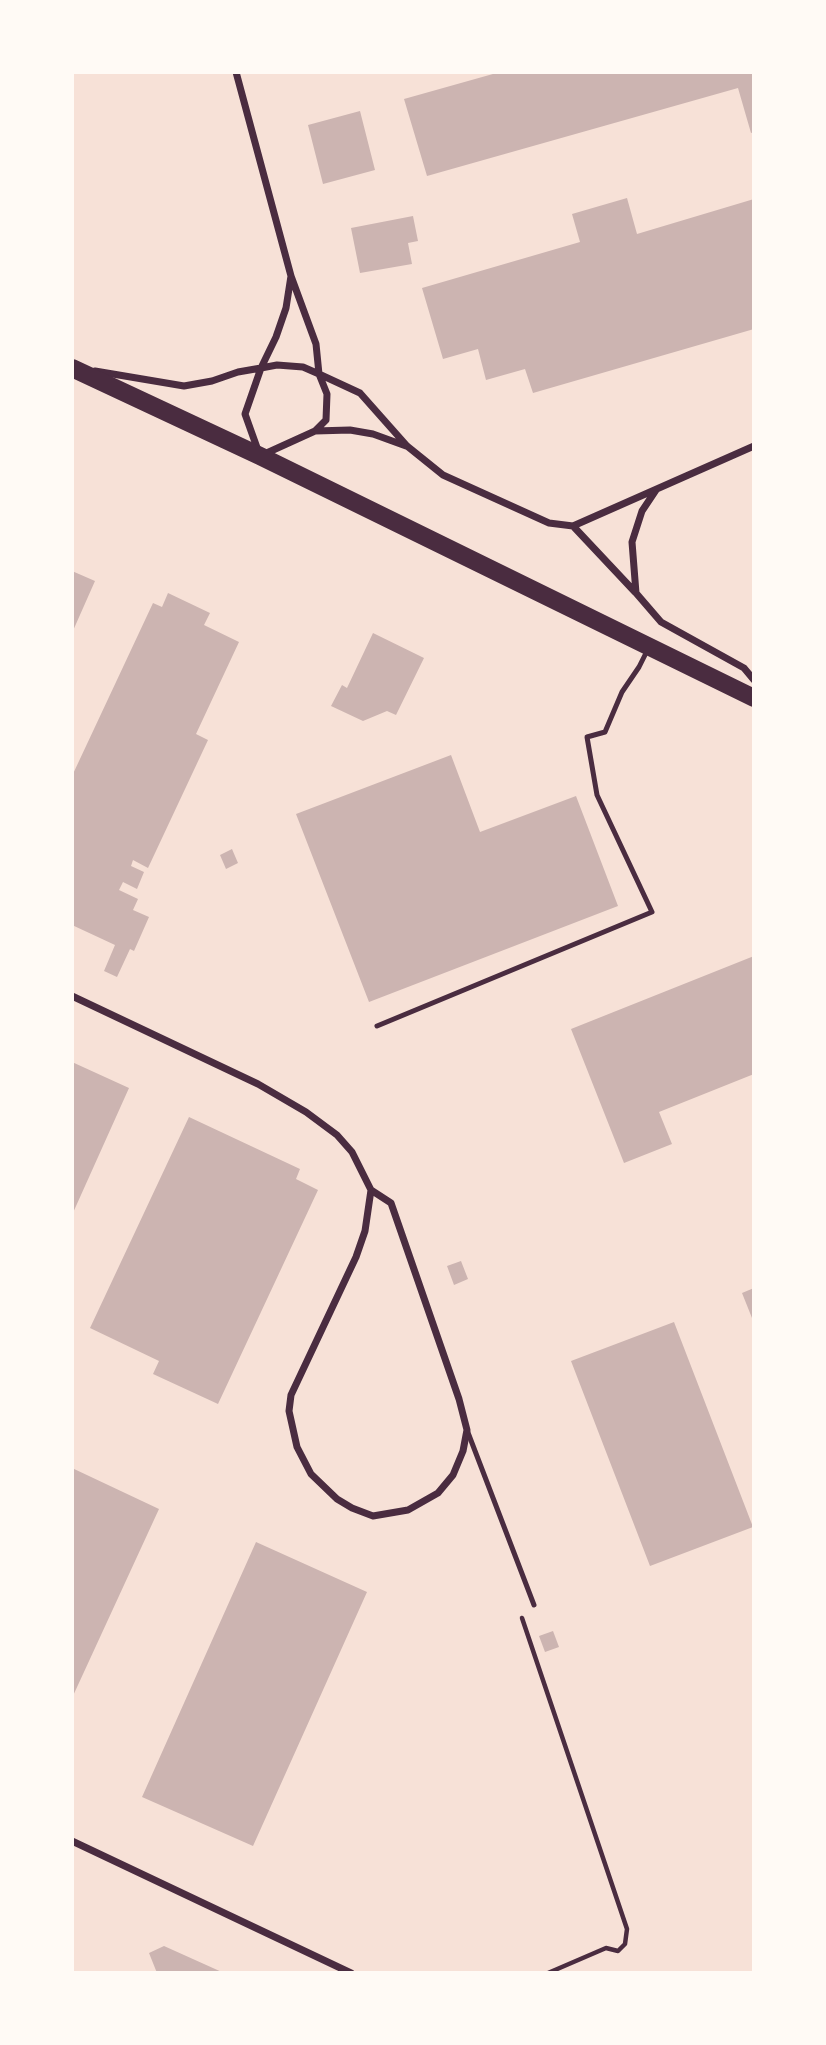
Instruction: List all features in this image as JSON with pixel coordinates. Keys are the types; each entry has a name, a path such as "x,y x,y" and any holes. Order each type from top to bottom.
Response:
{"main road":[{"path":"72,367 754,698"}],"street":[{"path":"236,72 291,276 316,344 319,374 327,394 326,420 315,431 260,456 245,414 286,308 291,276"},
{"path":"72,367 184,387 238,372 291,365 319,374 360,393 407,446 443,475 549,523 573,526 754,446"},
{"path":"315,431 350,430 373,434 407,446"},
{"path":"636,593 632,542 642,511 657,488"},
{"path":"573,526 661,622 744,668 754,680"},
{"path":"72,996 258,1084 306,1112 337,1135 352,1152 372,1191 391,1203 459,1399 467,1430 463,1451 453,1475 438,1493 408,1510 373,1516 337,1499 311,1474 297,1447 290,1420 291,1395 356,1257 365,1231 372,1191"},
{"path":"72,1841 351,1973"}],"lane":[{"path":"377,1026 652,912 597,795 587,737 605,732 622,692 649,646"},
{"path":"467,1430 534,1605"}],"path":[{"path":"534,1605 524,1608 521,1614 627,1929 625,1944 618,1951 606,1948 548,1973"}],"building":[{"path":"500,72 754,72 754,132 751,133 738,88 427,176 404,99"},
{"path":"360,111 375,170 323,184 308,125"},
{"path":"627,198 637,234 754,199 754,329 533,393 525,369 486,380 478,349 443,359 422,288 580,242 572,214"},
{"path":"413,216 418,241 408,243 412,264 360,273 351,228"},
{"path":"72,571 95,581 72,633"},
{"path":"168,593 210,613 204,625 239,642 196,734 208,740 148,868 133,860 131,866 144,872 137,889 123,882 119,890 138,899 133,910 149,917 134,951 130,949 117,977 104,971 115,945 72,925 72,776 153,603 162,607"},
{"path":"373,633 424,658 396,715 387,711 363,721 331,706 342,685 347,688"},
{"path":"451,755 480,832 576,796 618,906 369,1002 296,814"},
{"path":"232,849 238,863 226,869 220,855"},
{"path":"754,956 754,1074 659,1112 672,1144 624,1163 571,1029"},
{"path":"72,1062 129,1088 72,1215"},
{"path":"189,1117 300,1169 296,1179 318,1190 218,1404 153,1374 159,1361 90,1328"},
{"path":"461,1261 468,1279 454,1285 447,1266"},
{"path":"754,1288 754,1323 742,1293"},
{"path":"674,1322 753,1527 650,1566 571,1361"},
{"path":"72,1468 159,1509 72,1698"},
{"path":"256,1542 367,1592 253,1846 142,1797"},
{"path":"553,1631 559,1647 545,1652 539,1636"},
{"path":"164,1946 224,1973 157,1973 149,1953"}]}
